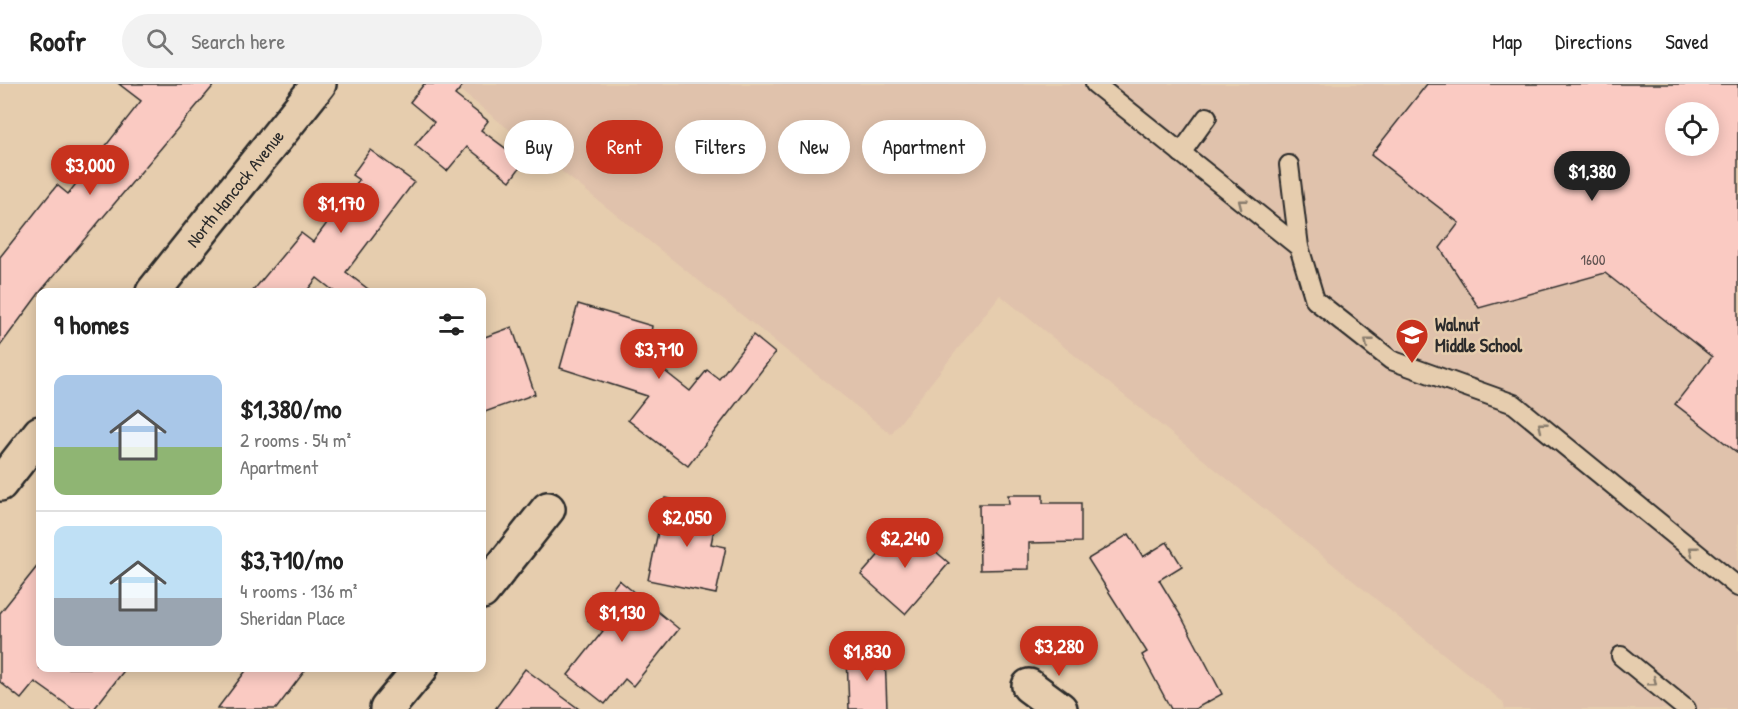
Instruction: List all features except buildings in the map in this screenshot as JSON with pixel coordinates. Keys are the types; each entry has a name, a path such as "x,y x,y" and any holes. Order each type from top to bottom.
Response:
{"street":[{"name":"North Hancock Avenue","path":"156,288 319,84"},
{"path":"0,484 36,438"},
{"path":"486,587 548,509"},
{"path":"387,709 418,672"},
{"path":"1029,686 1060,709"}],"lane":[{"path":"1095,84 1115,90 1204,174 1299,248"},
{"path":"1181,153 1207,117"},
{"path":"1289,165 1299,248 1315,300 1391,360 1514,404 1738,587"},
{"path":"1621,656 1686,709"}],"shaded area":[{"name":"Walnut Middle School","path":"452,84 1738,84 1738,709 1505,709 1503,702 1000,295 891,434 565,174 574,174 574,120 504,120 504,125"}],"place":[{"name":"Walnut Middle School","path":"1412,364"}]}
